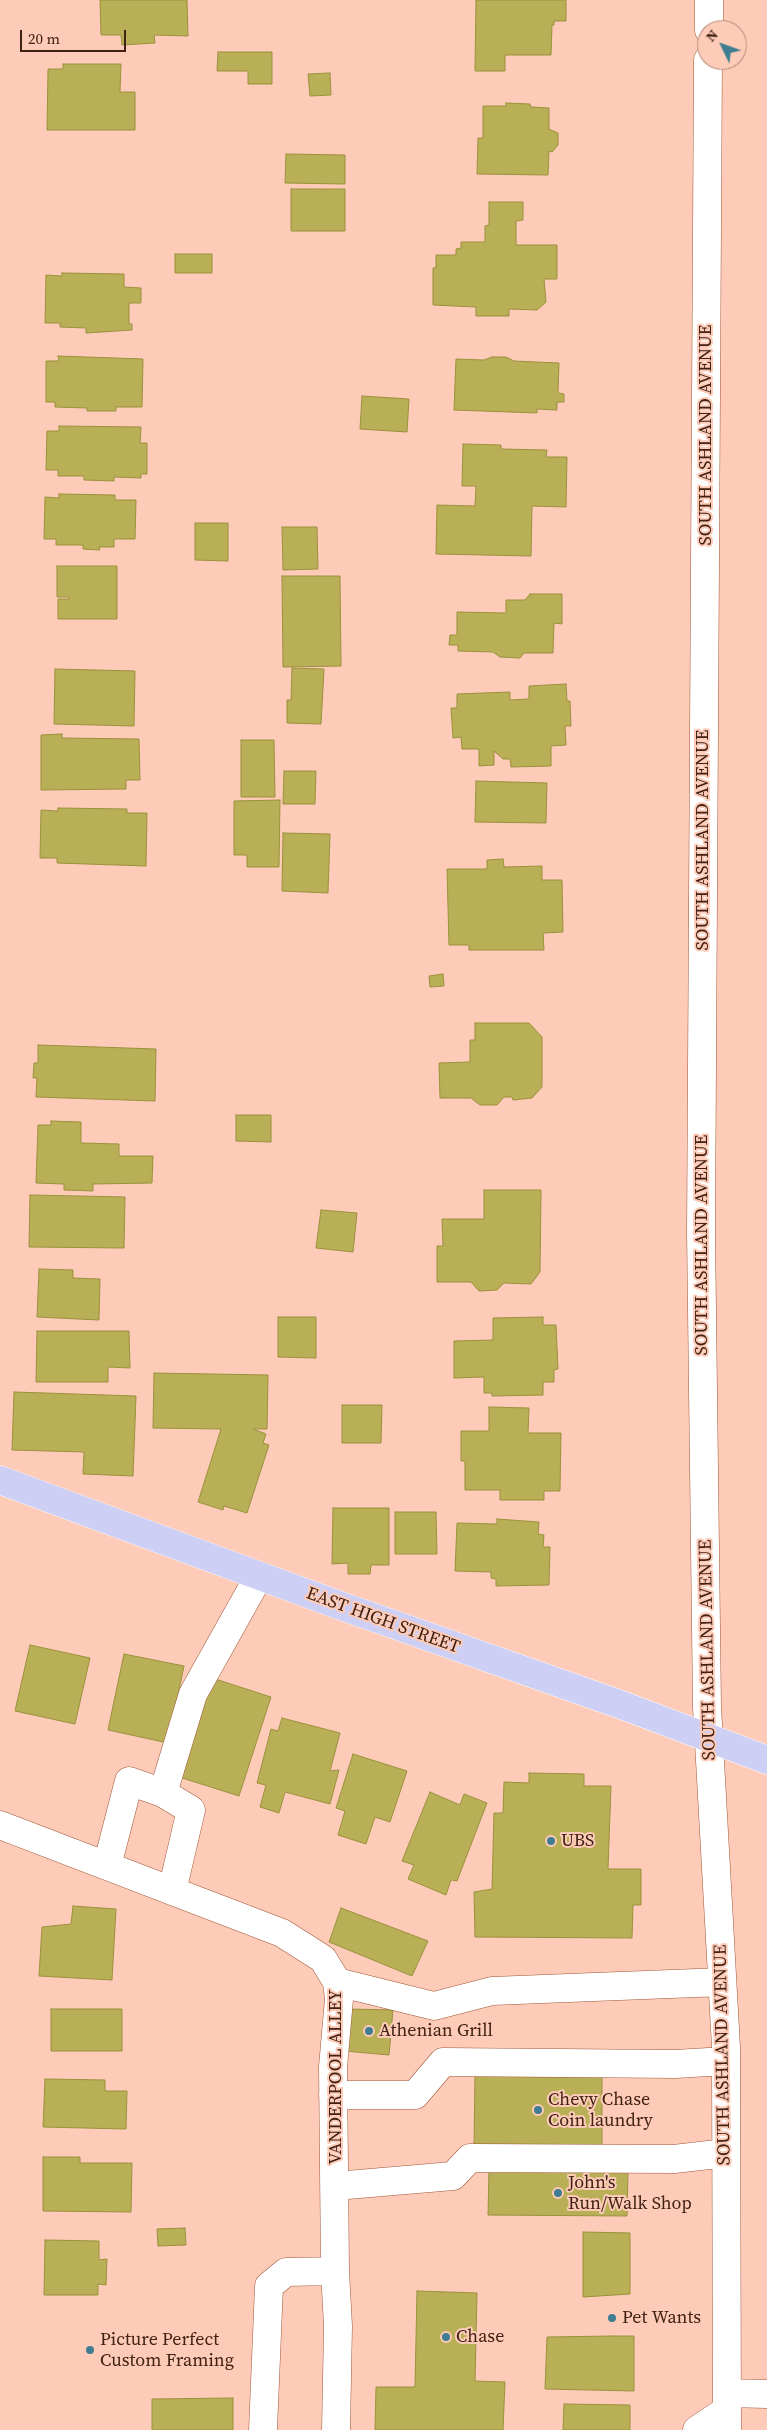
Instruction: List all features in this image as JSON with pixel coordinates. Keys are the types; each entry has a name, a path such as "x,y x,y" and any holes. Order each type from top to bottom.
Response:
{"main road":[{"name":"EAST HIGH STREET","path":"0,1480 259,1576 610,1701 767,1760"}],"street":[{"path":"708,20 709,0"},
{"name":"SOUTH ASHLAND AVENUE","path":"708,70 700,1232 709,1738 726,2061 726,2411"},
{"path":"163,1793 193,1694 259,1576"},
{"path":"107,1866 129,1782 163,1793 191,1810 172,1891"},
{"name":"VANDERPOOL ALLEY","path":"0,1825 290,1938 324,1959 337,1982 339,1999 333,2068 335,2271 338,2326 336,2430"},
{"path":"337,1982 434,2006 492,1991 722,1982"},
{"path":"333,2095 415,2095 443,2062 675,2064 726,2061"},
{"path":"335,2186 453,2176 470,2158 674,2159 726,2153"},
{"path":"263,2430 269,2286 286,2272 335,2271"},
{"path":"697,2430 726,2411 767,2394"}],"building":[{"path":"100,0 187,0 188,36 154,35 155,43 122,45 121,35 101,35"},
{"path":"476,0 566,0 566,21 554,21 554,25 552,25 551,55 505,55 505,71 475,71"},
{"path":"218,52 272,52 272,84 248,84 248,71 217,71"},
{"path":"63,64 121,64 120,92 135,92 135,130 47,130 48,69 63,69"},
{"path":"330,73 331,95 310,96 308,74"},
{"path":"506,103 530,104 531,107 549,108 549,129 558,133 558,145 552,152 549,151 548,175 477,174 478,138 483,138 483,106 506,106"},
{"path":"286,154 345,155 345,184 285,183"},
{"path":"291,189 345,189 345,231 291,231"},
{"path":"489,202 523,202 523,220 516,221 516,245 557,245 557,279 544,279 546,302 537,310 509,309 509,316 476,316 476,307 433,305 433,268 436,268 436,255 456,255 456,249 461,248 461,242 485,242 485,226 489,225"},
{"path":"175,254 212,254 212,273 175,273"},
{"path":"62,273 124,274 124,287 141,288 141,303 129,303 129,324 132,324 132,330 86,333 86,328 60,327 60,323 45,323 46,275 62,276"},
{"path":"58,356 143,359 142,407 116,407 116,411 87,411 87,408 55,407 55,402 46,402 46,361 59,361"},
{"path":"492,357 506,357 514,361 559,363 558,393 564,394 564,402 557,402 557,410 537,409 537,413 454,410 456,359 484,360"},
{"path":"362,396 409,399 407,432 360,429"},
{"path":"59,426 141,427 140,443 147,443 147,474 141,474 141,478 114,477 114,481 84,480 84,476 58,476 58,470 46,470 47,431 59,431"},
{"path":"463,444 501,445 501,449 547,450 546,457 567,457 566,507 532,506 531,556 436,554 437,505 475,506 476,486 462,486"},
{"path":"59,494 115,495 115,500 136,500 135,539 114,539 114,547 99,547 100,550 83,549 83,545 56,545 56,539 44,539 45,497 59,498"},
{"path":"195,523 228,523 228,561 195,560"},
{"path":"282,527 317,527 318,569 283,570"},
{"path":"57,566 117,566 117,619 58,619 58,599 69,599 69,597 57,597"},
{"path":"282,576 340,576 341,666 283,667"},
{"path":"530,594 562,594 562,624 554,623 553,653 524,653 520,658 500,657 493,652 458,651 458,645 449,645 450,635 457,635 457,612 506,613 506,600 525,600"},
{"path":"292,668 324,669 321,724 287,723 287,700 291,700"},
{"path":"55,669 135,671 134,726 54,724"},
{"path":"566,684 567,701 570,701 571,726 565,726 566,745 551,746 551,766 511,767 510,759 503,759 494,751 494,765 479,766 479,749 462,749 461,737 453,738 451,708 457,708 457,694 510,692 510,700 529,699 529,686"},
{"path":"62,734 62,738 139,739 140,780 126,780 126,789 41,790 41,735"},
{"path":"241,740 274,740 275,797 241,797"},
{"path":"284,771 316,771 315,804 283,804"},
{"path":"476,781 547,783 546,823 475,822"},
{"path":"280,800 279,867 247,867 247,855 234,855 234,801"},
{"path":"58,808 127,809 127,813 147,813 146,866 57,863 57,858 40,858 41,810 58,811"},
{"path":"283,833 330,834 328,893 282,891"},
{"path":"503,859 504,867 542,866 542,880 562,880 563,932 543,933 544,950 469,950 469,945 449,945 447,869 487,869 487,860"},
{"path":"443,974 444,986 430,987 429,976"},
{"path":"475,1023 529,1023 542,1037 542,1087 532,1098 513,1100 512,1097 504,1097 497,1105 480,1105 471,1098 440,1098 439,1063 470,1062 470,1040 475,1040"},
{"path":"38,1045 156,1049 155,1101 36,1097 37,1078 33,1078 34,1063 38,1063"},
{"path":"236,1115 271,1115 271,1142 236,1141"},
{"path":"51,1121 81,1122 81,1143 119,1144 119,1156 153,1156 152,1183 93,1184 93,1191 64,1190 64,1184 36,1183 38,1125 51,1125"},
{"path":"484,1190 541,1190 540,1272 531,1284 504,1283 497,1290 479,1291 471,1282 437,1282 437,1246 443,1246 442,1219 484,1219"},
{"path":"30,1195 125,1197 124,1248 29,1247"},
{"path":"321,1210 357,1213 353,1252 316,1248"},
{"path":"39,1269 73,1270 73,1278 100,1279 99,1320 37,1317"},
{"path":"278,1317 316,1317 316,1358 278,1357"},
{"path":"543,1317 543,1325 556,1325 558,1369 554,1370 554,1382 543,1382 543,1395 492,1396 492,1393 484,1393 484,1377 454,1378 454,1341 493,1340 493,1318"},
{"path":"37,1331 129,1331 130,1368 108,1367 108,1382 36,1382"},
{"path":"154,1373 268,1375 267,1429 253,1429 266,1434 263,1443 269,1445 247,1513 224,1506 223,1510 198,1502 221,1429 153,1428"},
{"path":"14,1392 136,1396 133,1476 83,1474 84,1452 12,1450"},
{"path":"342,1405 382,1405 381,1443 342,1443"},
{"path":"489,1407 529,1408 528,1433 561,1433 560,1491 544,1491 544,1500 500,1500 500,1490 465,1490 465,1461 461,1461 461,1431 489,1431"},
{"path":"333,1508 389,1508 389,1565 371,1565 370,1574 348,1574 348,1563 332,1564"},
{"path":"395,1512 436,1512 437,1554 395,1554"},
{"path":"497,1519 539,1522 538,1534 544,1535 543,1547 550,1547 549,1585 496,1586 496,1579 491,1578 491,1572 455,1571 457,1523 497,1524"},
{"path":"30,1645 90,1658 75,1724 15,1711"},
{"path":"124,1654 184,1666 168,1743 108,1730"},
{"path":"212,1678 271,1697 239,1796 179,1777"},
{"path":"282,1718 340,1733 330,1771 339,1770 330,1804 285,1792 279,1813 260,1807 266,1785 257,1783 271,1729 278,1731"},
{"path":"353,1754 407,1771 390,1822 375,1817 366,1844 338,1835 345,1811 336,1808"},
{"name":"UBS","path":"529,1773 584,1774 584,1786 611,1786 608,1869 641,1869 641,1905 633,1905 632,1938 475,1937 474,1892 492,1889 494,1813 503,1813 504,1782 529,1783"},
{"path":"430,1792 460,1805 464,1794 487,1803 457,1881 451,1880 446,1895 408,1879 414,1865 402,1861"},
{"path":"73,1906 116,1909 112,1980 39,1976 42,1927 71,1924"},
{"path":"341,1908 428,1941 412,1976 329,1942"},
{"path":"51,2009 122,2009 122,2051 51,2051"},
{"name":"Athenian Grill","path":"348,2009 393,2010 389,2055 345,2051"},
{"name":"Chevy Chase Coin laundry","path":"602,2072 602,2147 474,2147 475,2073"},
{"path":"45,2079 105,2080 105,2091 127,2091 126,2129 43,2127"},
{"path":"43,2157 80,2157 80,2163 132,2163 131,2212 43,2211"},
{"name":"John's Run/Walk Shop","path":"489,2171 628,2172 627,2216 488,2215"},
{"path":"185,2228 186,2245 158,2246 157,2229"},
{"path":"583,2232 630,2233 630,2294 583,2297"},
{"path":"45,2240 99,2241 99,2260 107,2259 106,2285 98,2284 98,2295 44,2295"},
{"name":"Chase","path":"417,2291 477,2293 475,2381 505,2382 503,2430 375,2430 376,2387 415,2387"},
{"path":"634,2336 634,2391 545,2389 547,2337"},
{"path":"233,2398 233,2430 152,2430 152,2399"},
{"path":"564,2404 630,2405 630,2430 563,2430"}],"place":[{"name":"UBS","path":"551,1841"},
{"name":"Athenian Grill","path":"369,2031"},
{"name":"Chevy Chase Coin laundry","path":"538,2110"},
{"name":"John's Run/Walk Shop","path":"558,2193"},
{"name":"Pet Wants","path":"612,2318"},
{"name":"Chase","path":"446,2337"},
{"name":"Picture Perfect Custom Framing","path":"90,2350"}]}
